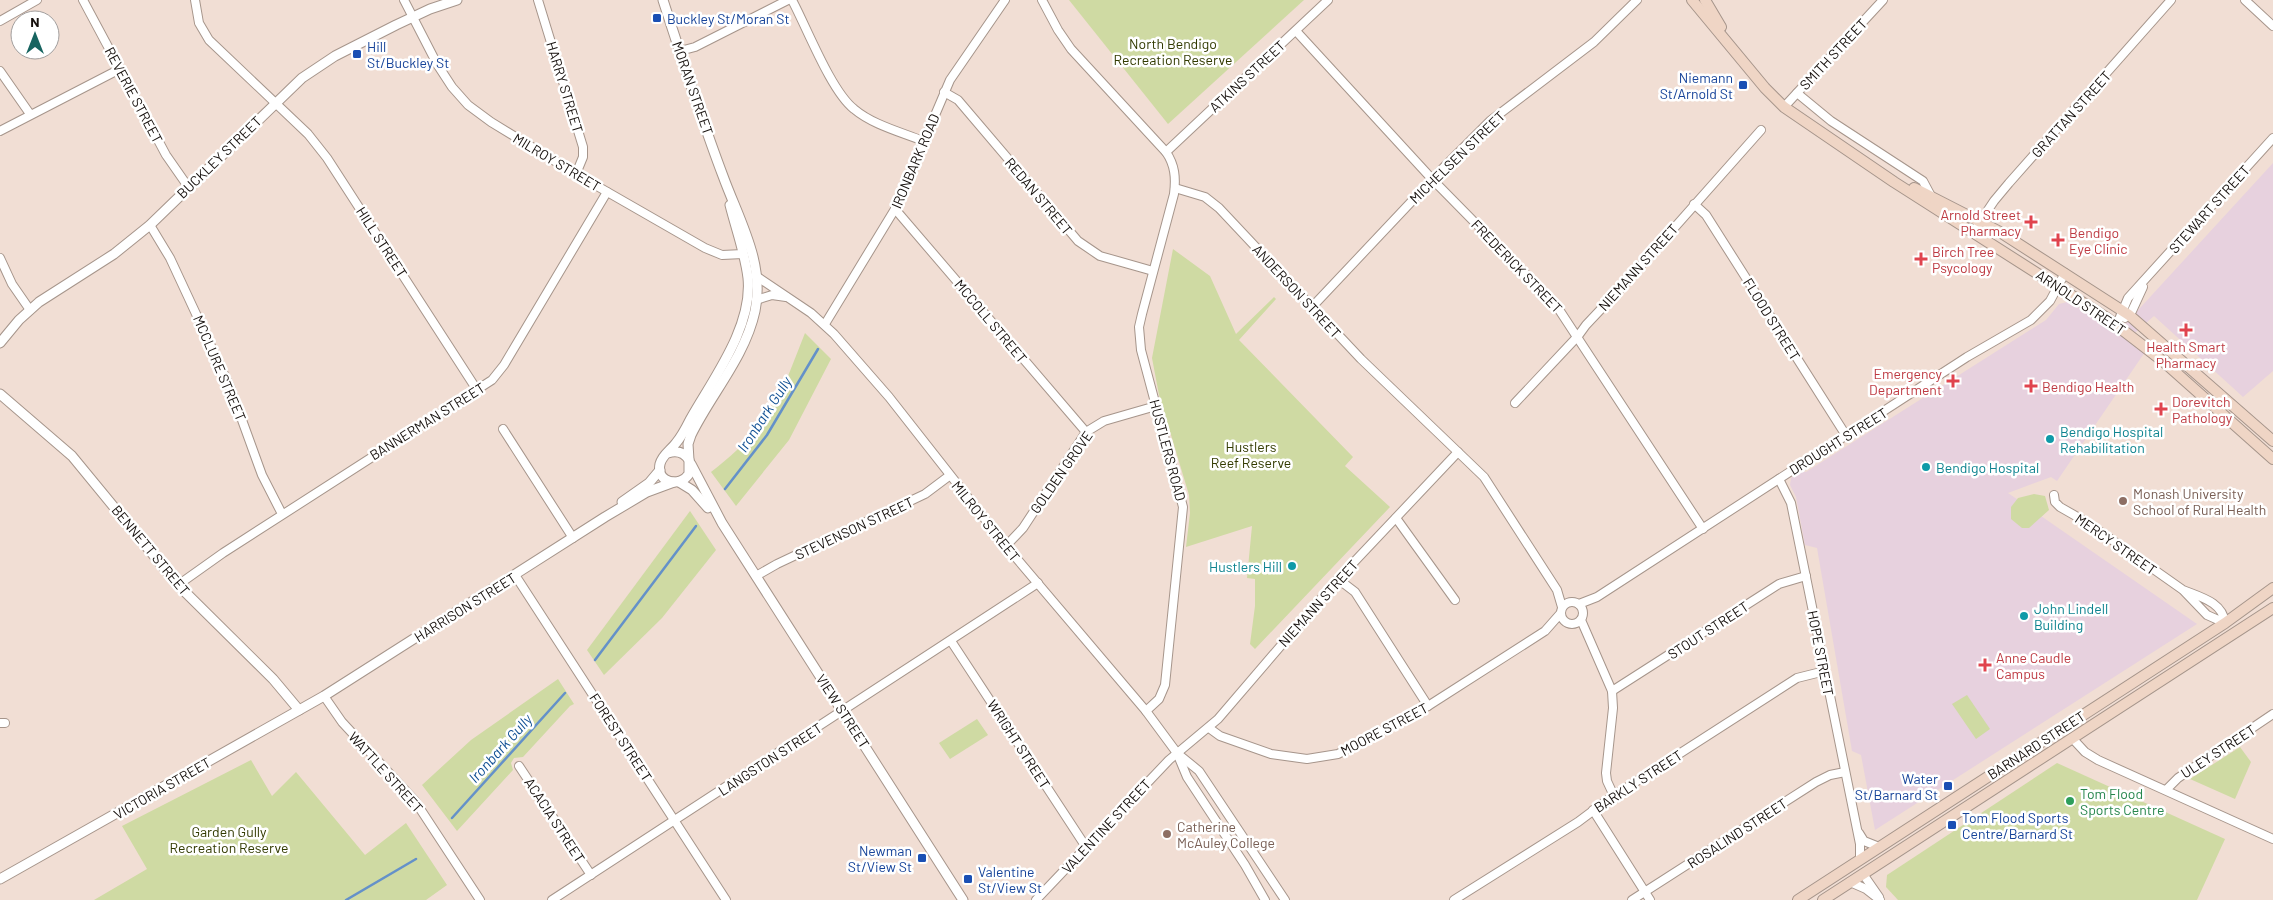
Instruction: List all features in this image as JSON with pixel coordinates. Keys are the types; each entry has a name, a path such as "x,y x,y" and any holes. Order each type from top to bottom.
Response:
{"main road":[{"name":"ARNOLD STREET","path":"1692,0 1784,108 2116,324 2167,365 2273,459"},
{"name":"ARNOLD STREET","path":"1705,0 1736,51"},
{"name":"ARNOLD STREET","path":"1872,166 1980,221 2125,312 2273,441"},
{"name":"BARNARD STREET","path":"1798,900 2224,623 2273,588"},
{"name":"BARNARD STREET","path":"1823,900 2273,608"},
{"name":"MERCY STREET","path":"2224,623 2232,634"},
{"path":"2062,727 2072,738"},
{"path":"1992,773 2003,775 2014,768 2028,766"},
{"path":"1805,900 1853,873 1860,872 1863,874"}],"street":[{"path":"0,21 37,0"},
{"name":"REVERIE STREET","path":"83,0 166,155 189,188"},
{"name":"HILL STREET","path":"195,0 199,23 209,40 308,134 328,158 477,390"},
{"name":"MILROY STREET","path":"404,0 437,64 452,87 464,101 491,122 576,174 715,253 730,256 743,254"},
{"name":"BUCKLEY STREET","path":"0,343 30,310 53,291 114,254 150,225 275,102 302,78 335,56 413,17 457,0"},
{"name":"HARRY STREET","path":"538,0 583,146 583,157 576,174"},
{"name":"MORAN STREET","path":"663,0 723,177 744,229 756,276 754,294"},
{"path":"680,51 695,47 790,0 836,88 847,103 868,118 923,141"},
{"name":"IRONBARK ROAD","path":"825,324 895,209 950,80 1005,0"},
{"path":"1042,0 1058,30 1071,49 1166,152 1174,168 1175,188"},
{"name":"ATKINS STREET","path":"1166,152 1328,0"},
{"name":"MICHELSEN STREET","path":"1312,308 1490,121 1594,42 1637,0"},
{"name":"SMITH STREET","path":"1784,108 1882,0"},
{"name":"GRATTAN STREET","path":"1974,232 1980,221 2009,183 2171,0"},
{"path":"2240,0 2255,10"},
{"path":"2245,0 2273,26"},
{"name":"FREDERICK STREET","path":"1296,31 1432,180 1556,305 1703,529"},
{"path":"0,131 120,69"},
{"path":"0,71 30,114"},
{"name":"REDAN STREET","path":"944,92 958,100 1078,241 1100,256 1153,271"},
{"name":"ARNOLD STREET","path":"1796,93 1831,122 1923,181 1931,196"},
{"name":"NIEMANN STREET","path":"1515,403 1578,336 1761,130"},
{"name":"STEWART STREET","path":"2116,324 2146,281 2273,138"},
{"name":"MORAN STREET","path":"723,177 754,294"},
{"name":"HUSTLERS ROAD","path":"1146,711 1162,695 1165,686 1184,507 1141,350 1140,338 1142,314 1175,188"},
{"name":"ANDERSON STREET","path":"1175,188 1205,197 1219,208 1372,370 1484,477 1557,590 1575,603"},
{"name":"BANNERMAN STREET","path":"178,585 282,514 492,380 501,370 607,192"},
{"name":"FLOOD STREET","path":"1694,204 1706,215 1847,436"},
{"name":"MCCOLL STREET","path":"895,209 1086,432"},
{"name":"MCCLURE STREET","path":"150,225 170,258 226,378 262,475 282,514"},
{"path":"0,258 15,289 30,310"},
{"name":"DROUGHT STREET","path":"1561,611 1575,603 1597,597 1971,354 2031,320 2050,301 2065,273"},
{"name":"MILROY STREET","path":"756,276 825,324 889,397 949,476 1146,711 1177,753"},
{"path":"754,294 788,298"},
{"path":"754,294 752,322 745,341 690,435 688,444 689,474 676,482 665,479 660,470 661,460 681,437 733,344 754,294"},
{"name":"BENNETT STREET","path":"0,394 72,456 178,585 277,683 299,710"},
{"name":"GOLDEN GROVE","path":"1006,546 1023,528 1086,432 1104,422 1156,406"},
{"path":"503,429 573,538"},
{"name":"NIEMANN STREET","path":"1177,753 1209,728 1338,579 1458,452"},
{"path":"668,453 682,453 690,462"},
{"name":"VIEW STREET","path":"690,462 722,523 964,900"},
{"name":"HARRISON STREET","path":"605,517 631,495 649,483 660,470"},
{"name":"STEVENSON STREET","path":"756,576 777,564 925,494 949,476"},
{"name":"HOPE STREET","path":"1778,479 1792,503 1845,772 1860,860"},
{"name":"VIEW STREET","path":"676,482 701,498 722,523"},
{"name":"HARRISON STREET","path":"324,696 605,517 647,492 676,482"},
{"name":"MERCY STREET","path":"2054,495 2055,502 2060,507 2088,523 2183,590 2207,615 2224,623 2224,614 2218,607 2205,598 2183,590"},
{"path":"1396,518 1455,600"},
{"name":"FOREST STREET","path":"515,575 726,900"},
{"name":"STOUT STREET","path":"1612,691 1779,584 1806,576"},
{"path":"1338,579 1355,592 1428,706"},
{"name":"LANGSTON STREET","path":"552,900 1038,584"},
{"name":"ANDERSON STREET","path":"1557,590 1561,611 1569,624 1587,639"},
{"name":"DROUGHT STREET","path":"1582,617 1597,597"},
{"path":"1575,603 1582,617 1587,639 1605,672 1612,691 1613,708 1606,773 1607,782 1614,796"},
{"name":"MOORE STREET","path":"1545,631 1561,611"},
{"name":"MOORE STREET","path":"1209,728 1220,736 1272,754 1306,759 1350,750 1428,706 1545,631 1569,624 1582,617"},
{"name":"WRIGHT STREET","path":"951,641 1086,847"},
{"name":"BARKLY STREET","path":"1454,900 1797,678 1825,671"},
{"name":"VICTORIA STREET","path":"0,879 324,696"},
{"name":"WATTLE STREET","path":"324,696 342,722 415,800 480,900"},
{"name":"ULEY STREET","path":"2166,790 2178,778 2273,714"},
{"path":"2072,738 2086,752 2098,760 2273,839"},
{"path":"1177,753 1188,777 1245,864 1265,900"},
{"path":"1177,753 1199,771 1285,900"},
{"name":"VALENTINE STREET","path":"1036,900 1177,753"},
{"name":"ACACIA STREET","path":"519,766 591,875"},
{"name":"ROSALIND STREET","path":"1632,900 1816,782 1845,772"},
{"path":"1593,810 1650,900"},
{"path":"1856,830 1863,840 1879,847"},
{"path":"1863,874 1880,900"},
{"path":"1850,882 1866,889 1880,900"}],"shaded area":[{"path":"2273,163 2273,371 2243,397 2154,316 2128,339 2145,352 2057,481 2051,477 2008,493 2197,624 1875,830 1861,755 1852,751 1817,548 1805,545 1796,497 1790,485 1791,478 1801,471 1806,472 2046,320 2059,304 2071,301 2118,332"}],"green space":[{"name":"North Bendigo Recreation Reserve","path":"1069,0 1304,0 1168,124"},
{"name":"Hustlers Reef Reserve","path":"1173,249 1210,276 1236,334 1274,297 1276,299 1239,340 1353,457 1345,466 1390,507 1255,649 1250,644 1255,606 1255,579 1247,578 1252,526 1186,547 1190,513 1189,495 1159,395 1152,358"},
{"path":"805,333 831,359 789,440 736,506 711,472 749,438 779,399"},
{"path":"2034,494 2045,496 2049,510 2029,528 2022,528 2011,519 2011,507 2018,498"},
{"path":"690,511 716,550 662,618 604,675 587,650"},
{"path":"558,679 574,704 523,757 514,758 511,763 513,770 457,831 422,785 471,740"},
{"path":"1967,695 1990,729 1976,739 1952,704"},
{"path":"977,719 988,735 950,759 939,743"},
{"path":"2240,747 2251,762 2235,799 2190,779"},
{"name":"Garden Gully Recreation Reserve","path":"251,760 272,796 296,772 365,855 406,823 447,885 426,900 94,900 147,869 122,826"},
{"name":"Tom Flood Sports Centre","path":"2057,763 2225,839 2197,900 1898,900 1886,887 1887,875"}],"waterway":[{"name":"Ironbark Gully","path":"725,489 767,435 818,349"},
{"name":"Ironbark Gully","path":"595,660 696,526"},
{"name":"Ironbark Gully","path":"452,818 565,693"},
{"name":"Ironbark Gully","path":"346,900 416,859"}],"place":[{"name":"Buckley St/Moran St","path":"657,18"},
{"name":"Hill St/Buckley St","path":"357,54"},
{"name":"Niemann St/Arnold St","path":"1743,85"},
{"name":"Arnold Street Pharmacy","path":"2031,222"},
{"name":"Bendigo Eye Clinic","path":"2058,240"},
{"name":"Birch Tree Psycology","path":"1921,259"},
{"name":"Health Smart Pharmacy","path":"2186,330"},
{"name":"Emergency Department","path":"1953,381"},
{"name":"Bendigo Health","path":"2031,386"},
{"name":"Dorevitch Pathology","path":"2161,409"},
{"name":"Bendigo Hospital Rehabilitation","path":"2050,439"},
{"name":"Bendigo Hospital","path":"1926,467"},
{"name":"Monash University School of Rural Health","path":"2123,501"},
{"name":"Hustlers Hill","path":"1292,566"},
{"name":"John Lindell Building","path":"2024,616"},
{"name":"Anne Caudle Campus","path":"1985,665"},
{"name":"Water St/Barnard St","path":"1948,786"},
{"name":"Tom Flood Sports Centre","path":"2070,801"},
{"name":"Tom Flood Sports Centre/Barnard St","path":"1952,825"},
{"name":"Catherine McAuley College","path":"1167,834"},
{"name":"Newman St/View St","path":"922,858"},
{"name":"Valentine St/View St","path":"968,879"}]}
